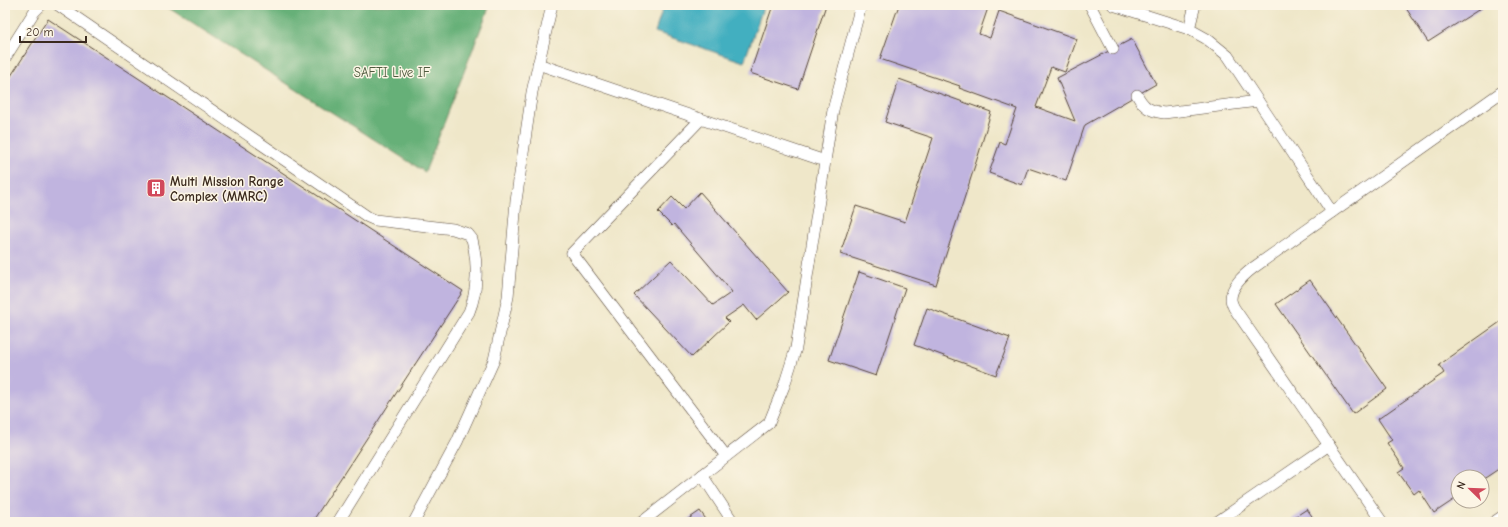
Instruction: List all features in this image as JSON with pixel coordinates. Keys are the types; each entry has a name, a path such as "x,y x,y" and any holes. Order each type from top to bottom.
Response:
{"lane":[{"path":"5,58 34,12 41,5"},
{"path":"58,5 368,217 376,220 453,229 468,234 472,239 476,287 474,299 469,312 338,522"},
{"path":"414,522 457,442 494,360 508,297 516,201 532,92 552,5"},
{"path":"642,522 769,423 784,386 796,348 833,110 861,5"},
{"path":"1090,5 1113,49"},
{"path":"1113,5 1188,29 1207,39 1228,56 1332,212"},
{"path":"1188,29 1195,5"},
{"path":"538,64 825,161"},
{"path":"1382,522 1234,308 1231,299 1234,288 1253,268 1503,91"},
{"path":"1137,95 1142,104 1151,111 1164,114 1258,101"},
{"path":"701,119 572,253 726,456"},
{"path":"1217,522 1329,445"},
{"path":"702,475 733,522"},
{"path":"1494,522 1503,516"}],"green space":[{"name":"SAFTI Live IF","path":"164,5 490,5 425,172"}],"water":[{"path":"664,5 764,5 744,62 655,32"}],"building":[{"path":"773,5 826,5 798,89 750,73"},
{"path":"899,5 989,5 979,34 990,38 999,11 1077,39 1065,72 1051,67 1036,107 1075,121 1057,78 1132,39 1156,84 1085,125 1066,181 1028,168 1022,185 989,173 1000,142 1005,144 1017,109 959,88 960,86 880,59"},
{"path":"1404,5 1486,5 1428,42"},
{"name":"Multi Mission Range Complex (MMRC)","path":"48,19 463,291 312,522 5,522 5,85"},
{"path":"899,79 991,112 936,285 840,254 856,206 905,222 933,138 885,122"},
{"path":"700,192 788,292 756,320 744,305 725,318 729,322 692,357 634,295 671,260 713,305 732,292 674,224 672,226 658,212 672,197 684,209"},
{"path":"859,272 905,288 876,376 829,360"},
{"path":"1310,280 1387,389 1353,414 1276,304"},
{"path":"927,308 1010,338 996,375 914,345"},
{"path":"1503,320 1503,466 1490,475 1490,469 1450,469 1450,502 1434,513 1419,490 1414,494 1398,472 1404,468 1387,443 1392,440 1378,419 1444,373 1439,365"},
{"path":"1307,509 1316,522 1287,522"},
{"path":"700,511 708,522 684,522"}],"place":[{"name":"Multi Mission Range Complex (MMRC)","path":"156,188"}]}
